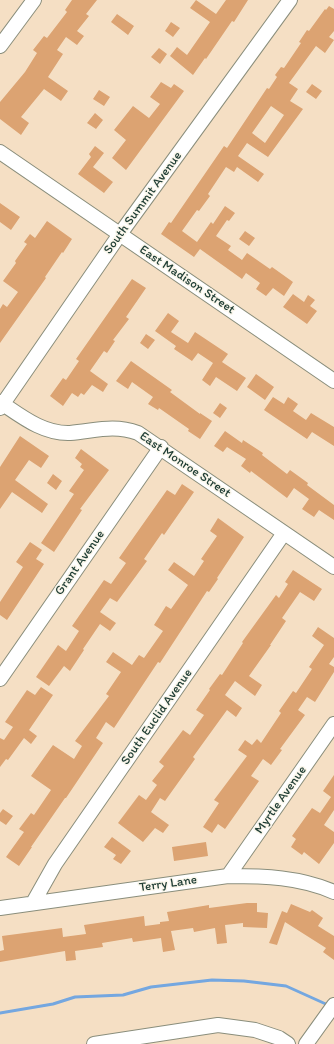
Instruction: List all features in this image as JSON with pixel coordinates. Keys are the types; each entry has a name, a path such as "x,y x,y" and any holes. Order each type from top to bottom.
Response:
{"street":[{"path":"0,46 34,0"},
{"name":"South Summit Avenue","path":"1,405 120,234 290,0"},
{"name":"East Madison Street","path":"0,152 334,381"},
{"name":"East Monroe Street","path":"1,405 30,422 59,432 70,433 106,428 123,429 138,433 334,567"},
{"name":"Grant Avenue","path":"0,679 160,447"},
{"name":"South Euclid Avenue","path":"33,903 55,864 284,532"},
{"name":"Myrtle Avenue","path":"228,876 334,724"},
{"name":"Terry Lane","path":"0,908 228,876 265,876 301,881 319,885 334,892"},
{"path":"306,1044 331,1009"},
{"path":"94,1044 123,1042 218,1025 255,1030 279,1038 288,1044"}],"building":[{"path":"72,0 97,0 86,14 89,16 77,31 84,36 77,45 66,37 57,50 63,54 48,77 68,91 61,101 44,89 21,117 29,123 21,135 0,119 0,102 25,72 37,53 33,50 44,36 47,38 67,12 65,10"},
{"path":"196,0 216,14 226,0 248,0 234,22 232,21 193,75 170,56 177,47 187,55 210,22 190,8"},
{"path":"329,6 334,9 334,31 329,37 334,40 325,53 316,46 289,83 298,89 290,101 303,109 268,157 247,143 238,156 264,174 258,182 237,167 234,172 226,167 208,194 210,196 199,211 197,210 182,231 197,242 211,222 213,224 225,206 235,213 229,221 227,220 216,236 231,246 228,250 242,260 247,253 270,269 272,267 293,282 284,296 273,288 266,296 256,289 260,283 246,273 242,279 200,249 194,257 161,234 169,222 171,223 224,146 227,148 267,88 269,89 277,77 275,75 281,67 284,68 301,43 299,42 307,30 309,31 325,9 326,10","holes":["271,106 284,115 265,143 252,133"]},
{"path":"117,14 134,26 128,35 111,22"},
{"path":"171,22 180,28 173,37 165,31"},
{"path":"159,48 167,54 160,64 151,57"},
{"path":"161,82 171,88 174,84 184,91 126,170 112,158 126,140 114,130 133,106 149,118 160,104 150,97"},
{"path":"312,84 322,91 316,99 306,92"},
{"path":"99,90 110,97 104,106 93,99"},
{"path":"95,113 103,120 96,129 87,123"},
{"path":"95,146 104,153 93,167 113,182 104,193 78,174 91,157 89,154"},
{"path":"0,203 20,217 11,230 0,222"},
{"path":"47,221 72,239 0,343 0,309 3,304 7,307 18,292 3,281 27,244 24,242 30,234 35,238"},
{"path":"245,231 255,238 249,246 239,239"},
{"path":"132,279 146,288 126,317 129,319 113,340 115,341 107,353 104,351 90,371 108,384 103,392 92,385 84,395 81,393 78,397 72,393 63,406 50,396 63,378 66,380 79,361 76,359"},
{"path":"293,294 304,302 308,295 315,300 310,306 317,311 307,324 283,307"},
{"path":"168,313 179,321 171,332 188,343 195,332 228,354 222,362 246,378 237,391 216,377 210,386 202,380 213,363 198,353 192,361 174,349 176,346 155,331"},
{"path":"146,334 155,340 148,349 140,343"},
{"path":"131,361 172,390 170,392 212,421 200,439 188,431 189,429 159,408 158,410 148,404 153,397 132,382 128,389 116,381"},
{"path":"256,374 274,387 265,400 247,387"},
{"path":"273,397 284,404 288,397 298,404 293,411 306,420 311,413 334,427 334,446 312,432 307,439 264,410"},
{"path":"220,403 227,408 220,418 213,413"},
{"path":"225,431 242,443 243,440 263,453 262,455 287,474 290,470 308,483 307,485 334,505 334,520 319,510 314,517 302,509 309,499 294,488 287,498 251,471 250,473 241,466 246,459 227,447 223,452 214,446"},
{"path":"20,436 49,456 41,468 29,460 15,480 48,504 42,513 12,492 0,509 0,467"},
{"path":"81,449 109,470 80,509 82,510 54,552 41,543 74,494 69,491 84,470 80,467 82,464 75,458"},
{"path":"53,474 62,481 56,490 47,483"},
{"path":"182,484 194,492 164,535 162,533 144,559 147,561 117,602 110,598 100,612 116,623 110,631 100,624 70,671 64,666 49,686 36,677 58,645 66,651 79,631 72,626 104,580 111,584 126,563 119,558 167,490 175,495"},
{"path":"218,518 244,537 217,578 218,579 209,592 207,591 160,663 158,662 114,728 106,722 96,738 103,743 19,866 6,857 24,832 19,829 31,813 34,815 51,790 31,776 53,745 74,759 82,746 75,741 109,696 106,694 121,672 106,662 113,652 132,665 139,655 144,658 163,631 154,625 166,606 171,609 188,585 168,570 174,562 194,576 204,561 201,559 217,536 210,531"},
{"path":"30,542 42,550 36,559 44,564 7,620 0,615 0,602 23,567 16,562"},
{"path":"293,570 322,589 314,601 300,592 282,618 286,621 249,676 262,685 255,696 235,681 225,695 242,708 236,717 227,710 193,757 195,759 165,801 160,798 151,812 169,825 163,833 155,828 143,842 118,823 139,795 146,800 157,785 152,781 164,766 159,762 183,730 190,735 204,715 196,710 220,674 222,675 243,643 242,642 276,595 279,598 288,584 285,582"},
{"path":"318,627 334,638 334,657 329,664 334,667 334,672 315,702 307,697 298,710 305,715 280,749 282,750 271,765 263,759 251,776 259,781 225,829 218,824 212,833 203,827 219,803 214,800 247,756 238,750 245,740 252,745 257,739 261,743 281,713 279,711 293,691 296,693 312,669 309,667 324,645 312,636"},
{"path":"41,687 53,695 29,730 37,736 31,744 24,738 8,760 6,759 0,767 0,738 4,740 13,727 5,722 27,690 35,695"},
{"path":"334,775 334,810 324,825 334,832 334,843 319,864 304,852 302,855 291,847 296,839 292,836 312,808 320,813 331,797 323,791"},
{"path":"3,809 13,816 6,825 0,821 0,813"},
{"path":"112,837 131,851 121,864 113,859 116,855 104,847"},
{"path":"206,842 208,856 174,861 172,847"},
{"path":"257,903 257,912 268,913 267,928 243,927 243,923 225,925 227,943 217,944 215,928 194,932 193,928 171,931 175,950 163,952 161,938 133,942 132,938 102,943 103,947 75,951 76,960 66,961 65,951 0,962 0,951 4,950 2,936 62,928 63,937 86,934 84,925 144,916 145,926 160,924 160,922 169,921 167,912 209,905 209,908"},
{"path":"291,904 310,912 312,910 323,918 318,926 334,936 334,960 323,952 326,948 285,922 277,945 269,943 282,911 287,913"}],"waterway":[{"path":"0,1013 53,1004 75,997 123,995 151,987 212,980 244,981 286,986 328,1005"}]}
